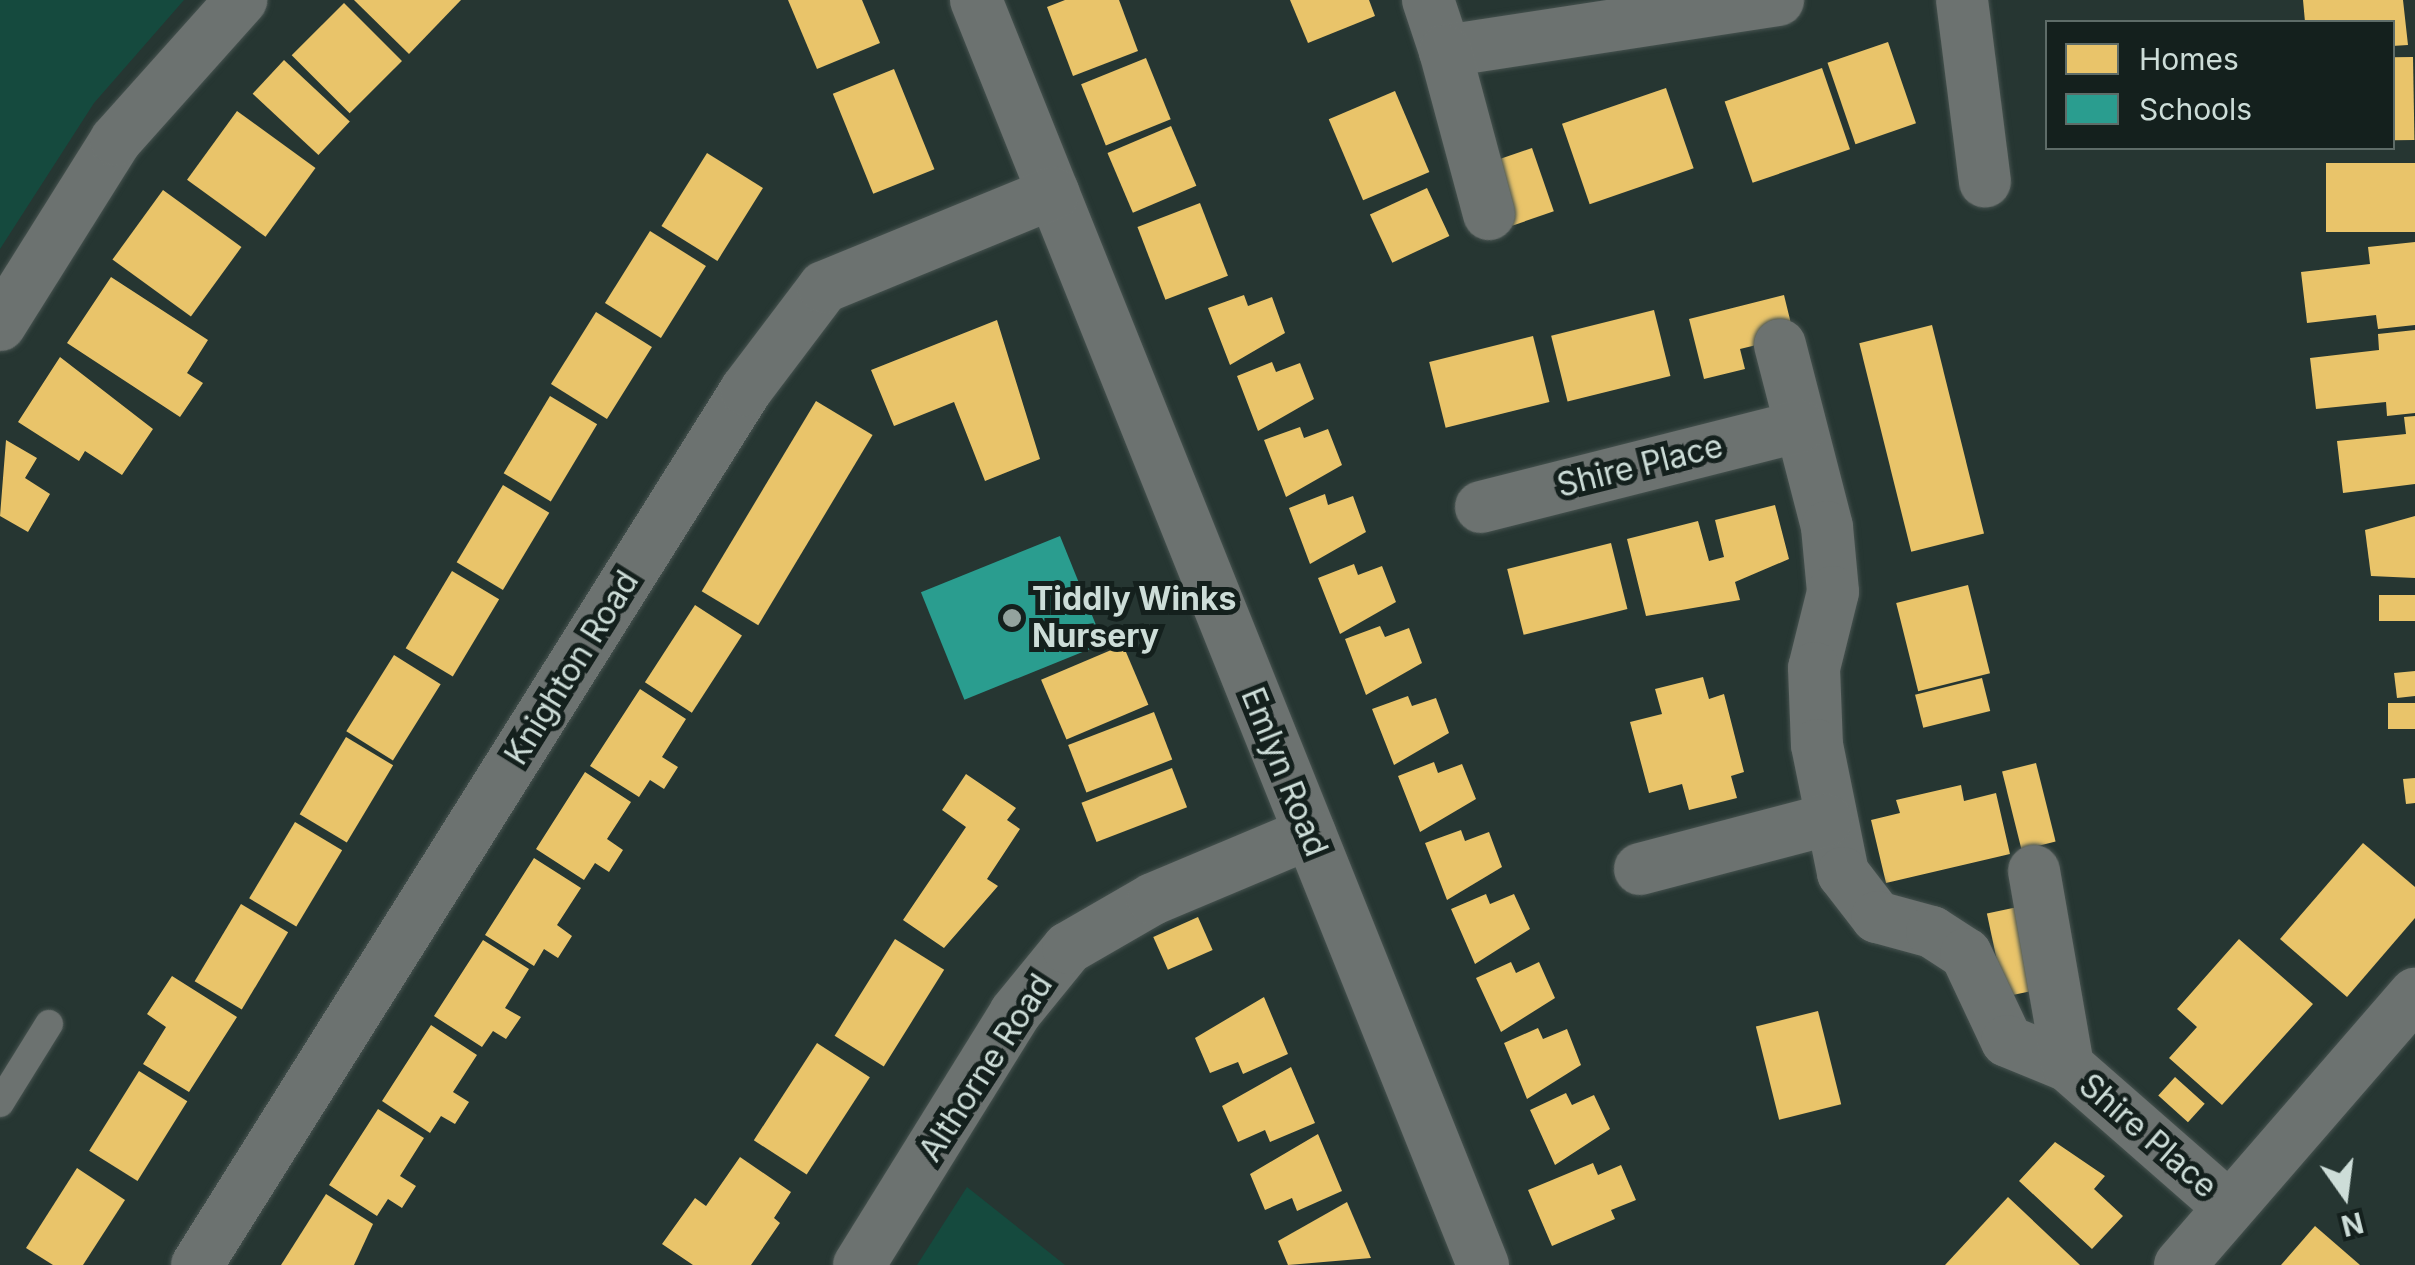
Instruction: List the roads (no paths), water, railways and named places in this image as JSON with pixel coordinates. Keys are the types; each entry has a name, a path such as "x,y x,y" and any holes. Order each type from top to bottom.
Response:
{"street":[{"path":"0,325 116,140 241,0"},
{"name":"Emlyn Road","path":"976,0 1483,1265"},
{"path":"1428,0 1489,214"},
{"path":"1445,52 1778,0"},
{"path":"1962,0 1985,182"},
{"name":"Knighton Road","path":"197,1265 736,406 824,287 1053,193"},
{"name":"Shire Place","path":"1780,345 1834,592 1814,668 1827,820 1843,874 1877,918 1932,932 1966,954 2007,1041 2068,1066 2227,1205"},
{"name":"Shire Place","path":"1480,507 1800,426"},
{"path":"1640,869 1827,820"},
{"name":"Althorne Road","path":"860,1265 1015,1013 1068,948 1153,898 1310,833"},
{"name":"Shire Place","path":"2034,872 2068,1066"},
{"path":"2180,1265 2227,1205 2415,994"}],"lane":[{"path":"0,1103 50,1024"}],"place":[{"name":"Tiddly Winks Nursery","path":"1012,618"}]}
